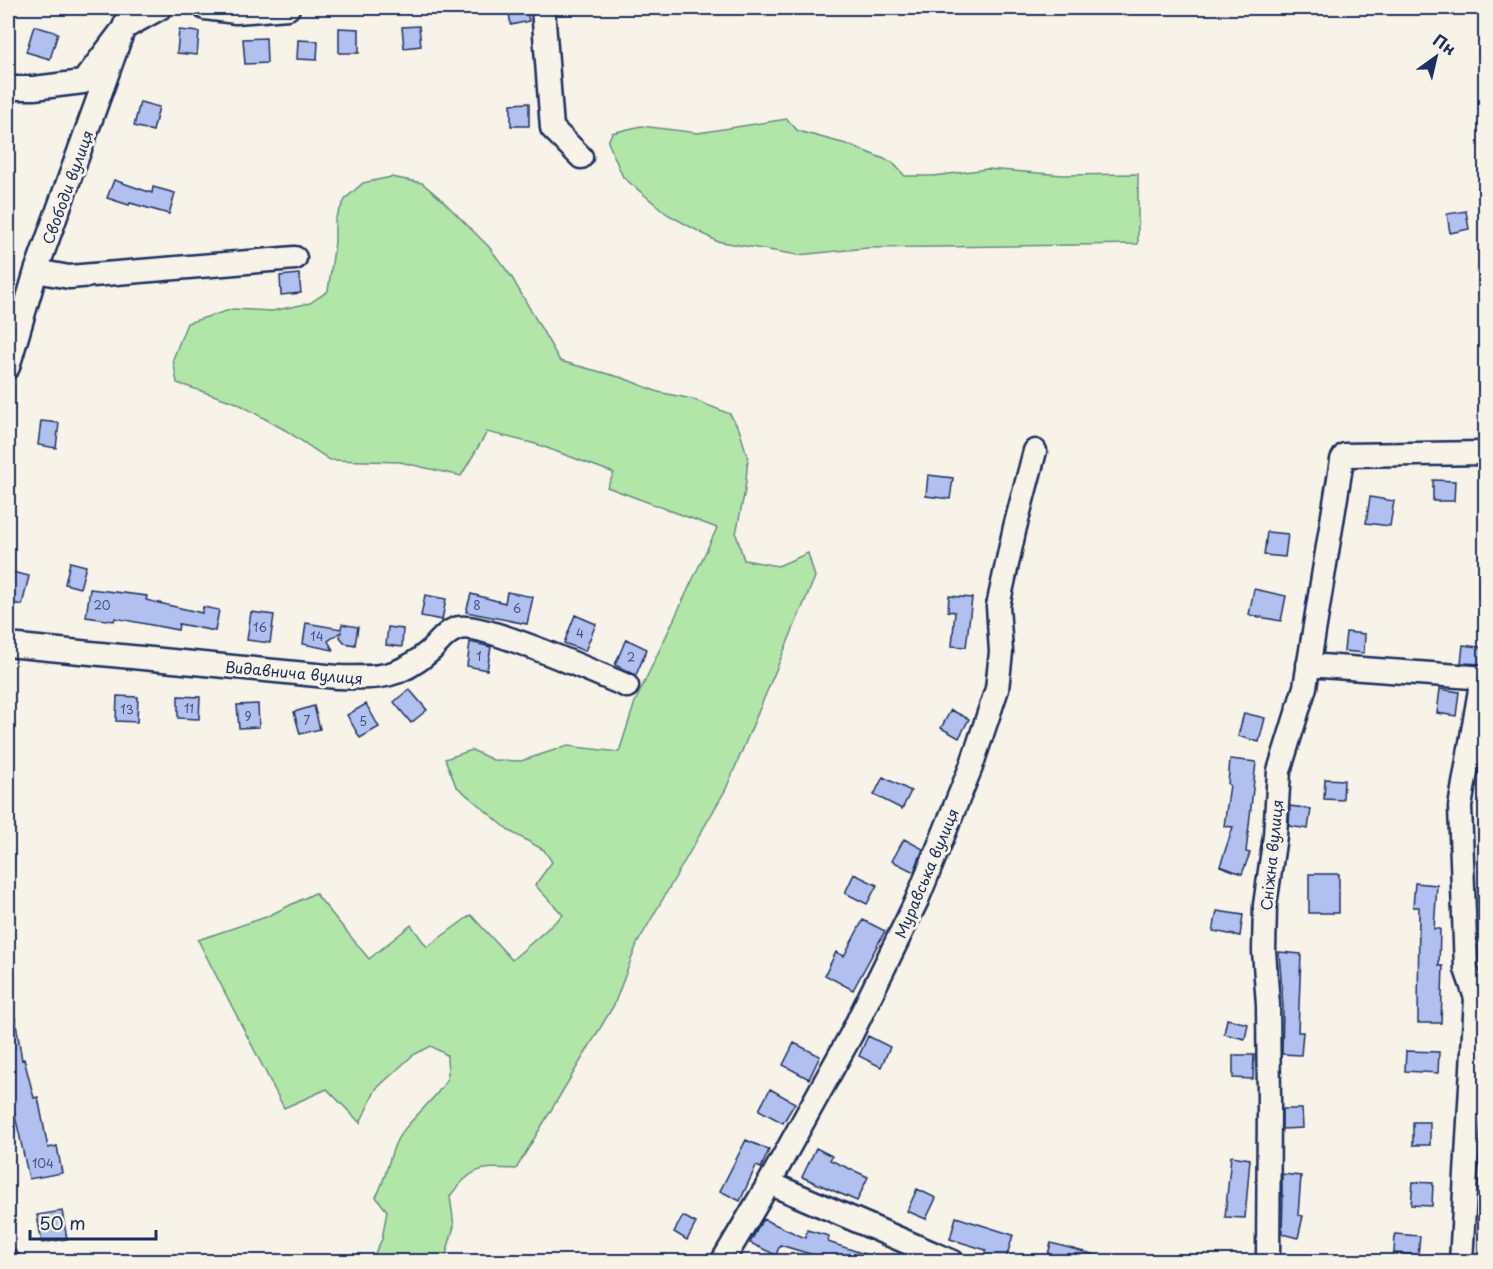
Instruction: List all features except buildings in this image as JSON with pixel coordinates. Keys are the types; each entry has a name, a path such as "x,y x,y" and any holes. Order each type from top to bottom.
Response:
{"street":[{"path":"8,88 34,88 83,82 128,18 160,8"},
{"path":"205,8 236,12 288,8"},
{"path":"543,8 552,128 581,157"},
{"name":"Свободи вулиця","path":"8,367 36,271 128,18"},
{"path":"36,271 69,278 295,258"},
{"name":"Муравська вулиця","path":"722,1262 769,1183 851,1035 917,900 984,731 997,689 1000,661 999,606 1015,527 1035,451"},
{"name":"Сніжна вулиця","path":"1268,1262 1269,1102 1268,1005 1264,951 1265,905 1275,836 1279,771 1305,687 1344,455 1485,453"},
{"name":"Видавнича вулиця","path":"8,645 326,676 375,678 402,672 420,660 444,636 459,628 487,631 627,686"},
{"path":"1308,665 1484,678 1460,807 1466,969 1481,1000 1461,1262"},
{"path":"769,1183 953,1262"}],"green space":[{"path":"787,119 798,131 846,144 892,162 905,176 934,176 987,169 1063,175 1138,174 1138,244 867,248 798,255 716,241 667,214 623,177 608,142 612,133 641,126 698,133"},
{"path":"391,177 422,183 489,247 511,276 560,361 623,378 658,392 692,399 730,414 739,429 748,458 745,490 736,534 744,560 778,566 808,553 815,577 726,789 637,944 614,1005 516,1169 493,1168 478,1171 465,1179 450,1196 454,1226 444,1262 371,1261 382,1239 387,1211 376,1197 394,1147 402,1132 440,1090 448,1074 447,1055 431,1046 413,1055 376,1089 360,1123 327,1089 284,1108 198,940 266,917 315,893 369,959 411,925 427,947 471,915 512,960 563,915 535,885 552,862 544,850 511,832 456,786 445,759 472,750 493,760 521,761 567,746 619,752 635,702 717,528 607,487 614,473 536,444 487,432 461,476 400,462 330,460 285,430 237,403 177,383 173,359 187,323 233,309 272,311 310,303 328,291 335,242 335,219 346,198 363,183"}]}
